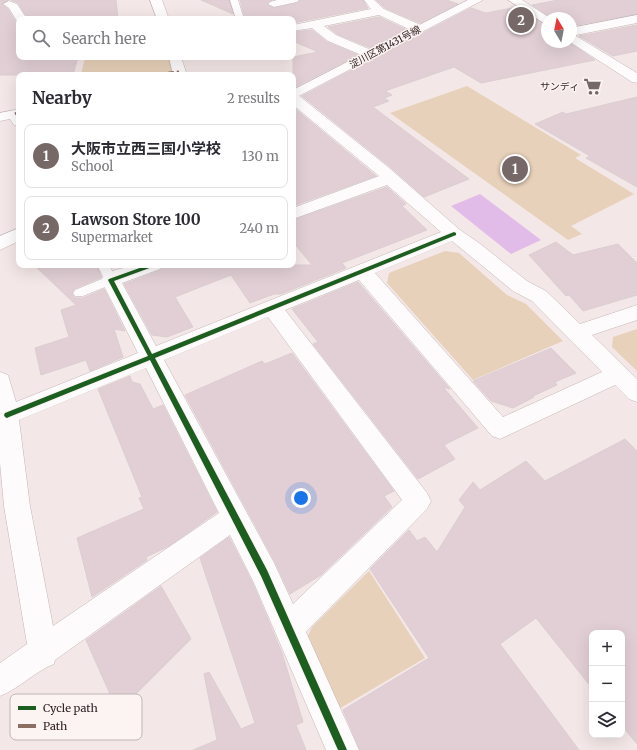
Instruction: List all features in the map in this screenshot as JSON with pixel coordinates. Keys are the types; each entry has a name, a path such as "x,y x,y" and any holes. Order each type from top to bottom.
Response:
{"street":[{"path":"156,0 162,16"},
{"path":"274,4 293,0"},
{"path":"368,0 380,11 419,30"},
{"name":"淀川区第1431号線","path":"296,93 477,0"},
{"path":"514,0 541,17"},
{"path":"5,3 13,6 19,16"},
{"path":"296,28 380,11"},
{"path":"577,31 637,19"},
{"path":"314,24 332,38 371,55"},
{"path":"577,41 637,79"},
{"path":"176,60 179,72"},
{"path":"296,100 382,170 389,178 454,234 473,247 520,286 539,296 637,392"},
{"path":"0,117 15,114 16,116"},
{"path":"297,207 389,178"},
{"path":"4,411 151,357 454,234"},
{"path":"0,244 16,236"},
{"path":"136,268 107,273 264,573 343,750"},
{"path":"362,271 500,429 618,374"},
{"path":"272,308 418,501 288,629"},
{"path":"576,333 637,312"},
{"path":"0,381 4,411 8,510 43,653"},
{"path":"0,681 43,653 234,517"}],"lane":[{"path":"234,0 239,16"},
{"path":"79,293 107,273"}],"shaded area":[{"path":"84,60 171,60 173,72 82,72"},
{"path":"467,86 581,155 575,158 634,194 571,226 582,234 568,240 390,113"},
{"path":"480,194 541,240 511,254 451,206"},
{"path":"445,251 459,253 507,295 526,304 563,341 473,380 387,283 389,273"},
{"path":"637,329 637,371 612,347 613,337"},
{"path":"369,571 425,658 337,710 310,649 308,636 312,627"}],"building":[{"path":"0,0 8,0 2,4 8,9 16,22 16,60 77,60 74,72 16,72 16,75 0,75"},
{"path":"11,0 116,0 118,16 26,16 18,3"},
{"path":"201,0 229,0 233,14"},
{"path":"240,0 272,0 267,4 274,8 297,3 300,0 363,0 368,8 296,22 296,16 244,16"},
{"path":"376,0 447,0 458,4 420,23 385,8"},
{"path":"558,0 637,0 637,14 577,25 577,12 542,12 532,5"},
{"path":"517,7 541,22 541,48 577,48 595,60 481,83 454,67 385,91 392,95 384,98 389,101 373,107 469,179 424,197 389,166 302,96 471,8 486,13"},
{"path":"379,17 407,30 371,48 337,34 328,27"},
{"path":"637,25 637,51 613,56 579,36"},
{"path":"312,30 327,42 358,55 296,86 296,72 293,72 293,60 296,60 296,56 318,52 296,42 296,32"},
{"path":"637,97 637,187 586,158 590,156 535,124 563,112 566,114"},
{"path":"296,109 376,176 296,205"},
{"path":"387,187 406,204 402,206 427,230 342,263 346,268 281,294 274,294 250,303 231,275 175,297 193,327 167,337 152,335 124,284 161,270 162,268 296,268 296,265 312,265 296,246 296,219"},
{"path":"556,242 573,255 618,244 637,263 637,295 583,311 569,295 566,296 529,255"},
{"path":"37,268 98,268 102,277 74,289 72,294 75,298 83,298 104,289 125,331 114,329 123,357 90,371 86,360 41,375 35,348 69,337 61,310 76,305"},
{"path":"358,282 450,389 443,387 478,428 444,445 455,459 418,479 313,344 318,342 292,309"},
{"path":"551,348 576,373 555,382 557,385 533,396 534,397 513,408 491,401 473,381"},
{"path":"292,353 394,491 384,496 392,507 321,575 290,594 275,562 185,395 262,361 265,364"},
{"path":"130,376 132,382 140,384 153,409 163,405 217,512 169,546 146,557 147,560 92,597 77,538 144,509 139,498 142,497 98,389"},
{"path":"625,439 637,451 637,744 625,730 625,630 589,630 589,684 536,618 500,644 579,750 360,750 343,710 429,658 370,569 409,530 417,541 425,537 437,552 465,507 459,500 473,482 480,490 526,461 545,481"},
{"path":"229,537 253,584 282,653 303,722 296,725 306,750 193,750 217,740 204,674 209,672 241,729 255,723 200,558"},
{"path":"161,586 191,639 136,694 110,694 86,640"}],"cycle path":[{"path":"7,415 454,234"},
{"path":"145,268 111,280 264,573 343,750"}],"place":[{"name":"Lawson Store 100","path":"521,20"},
{"name":"サンディ","path":"592,86"},
{"name":"大阪市立西三国小学校","path":"515,169"}]}
